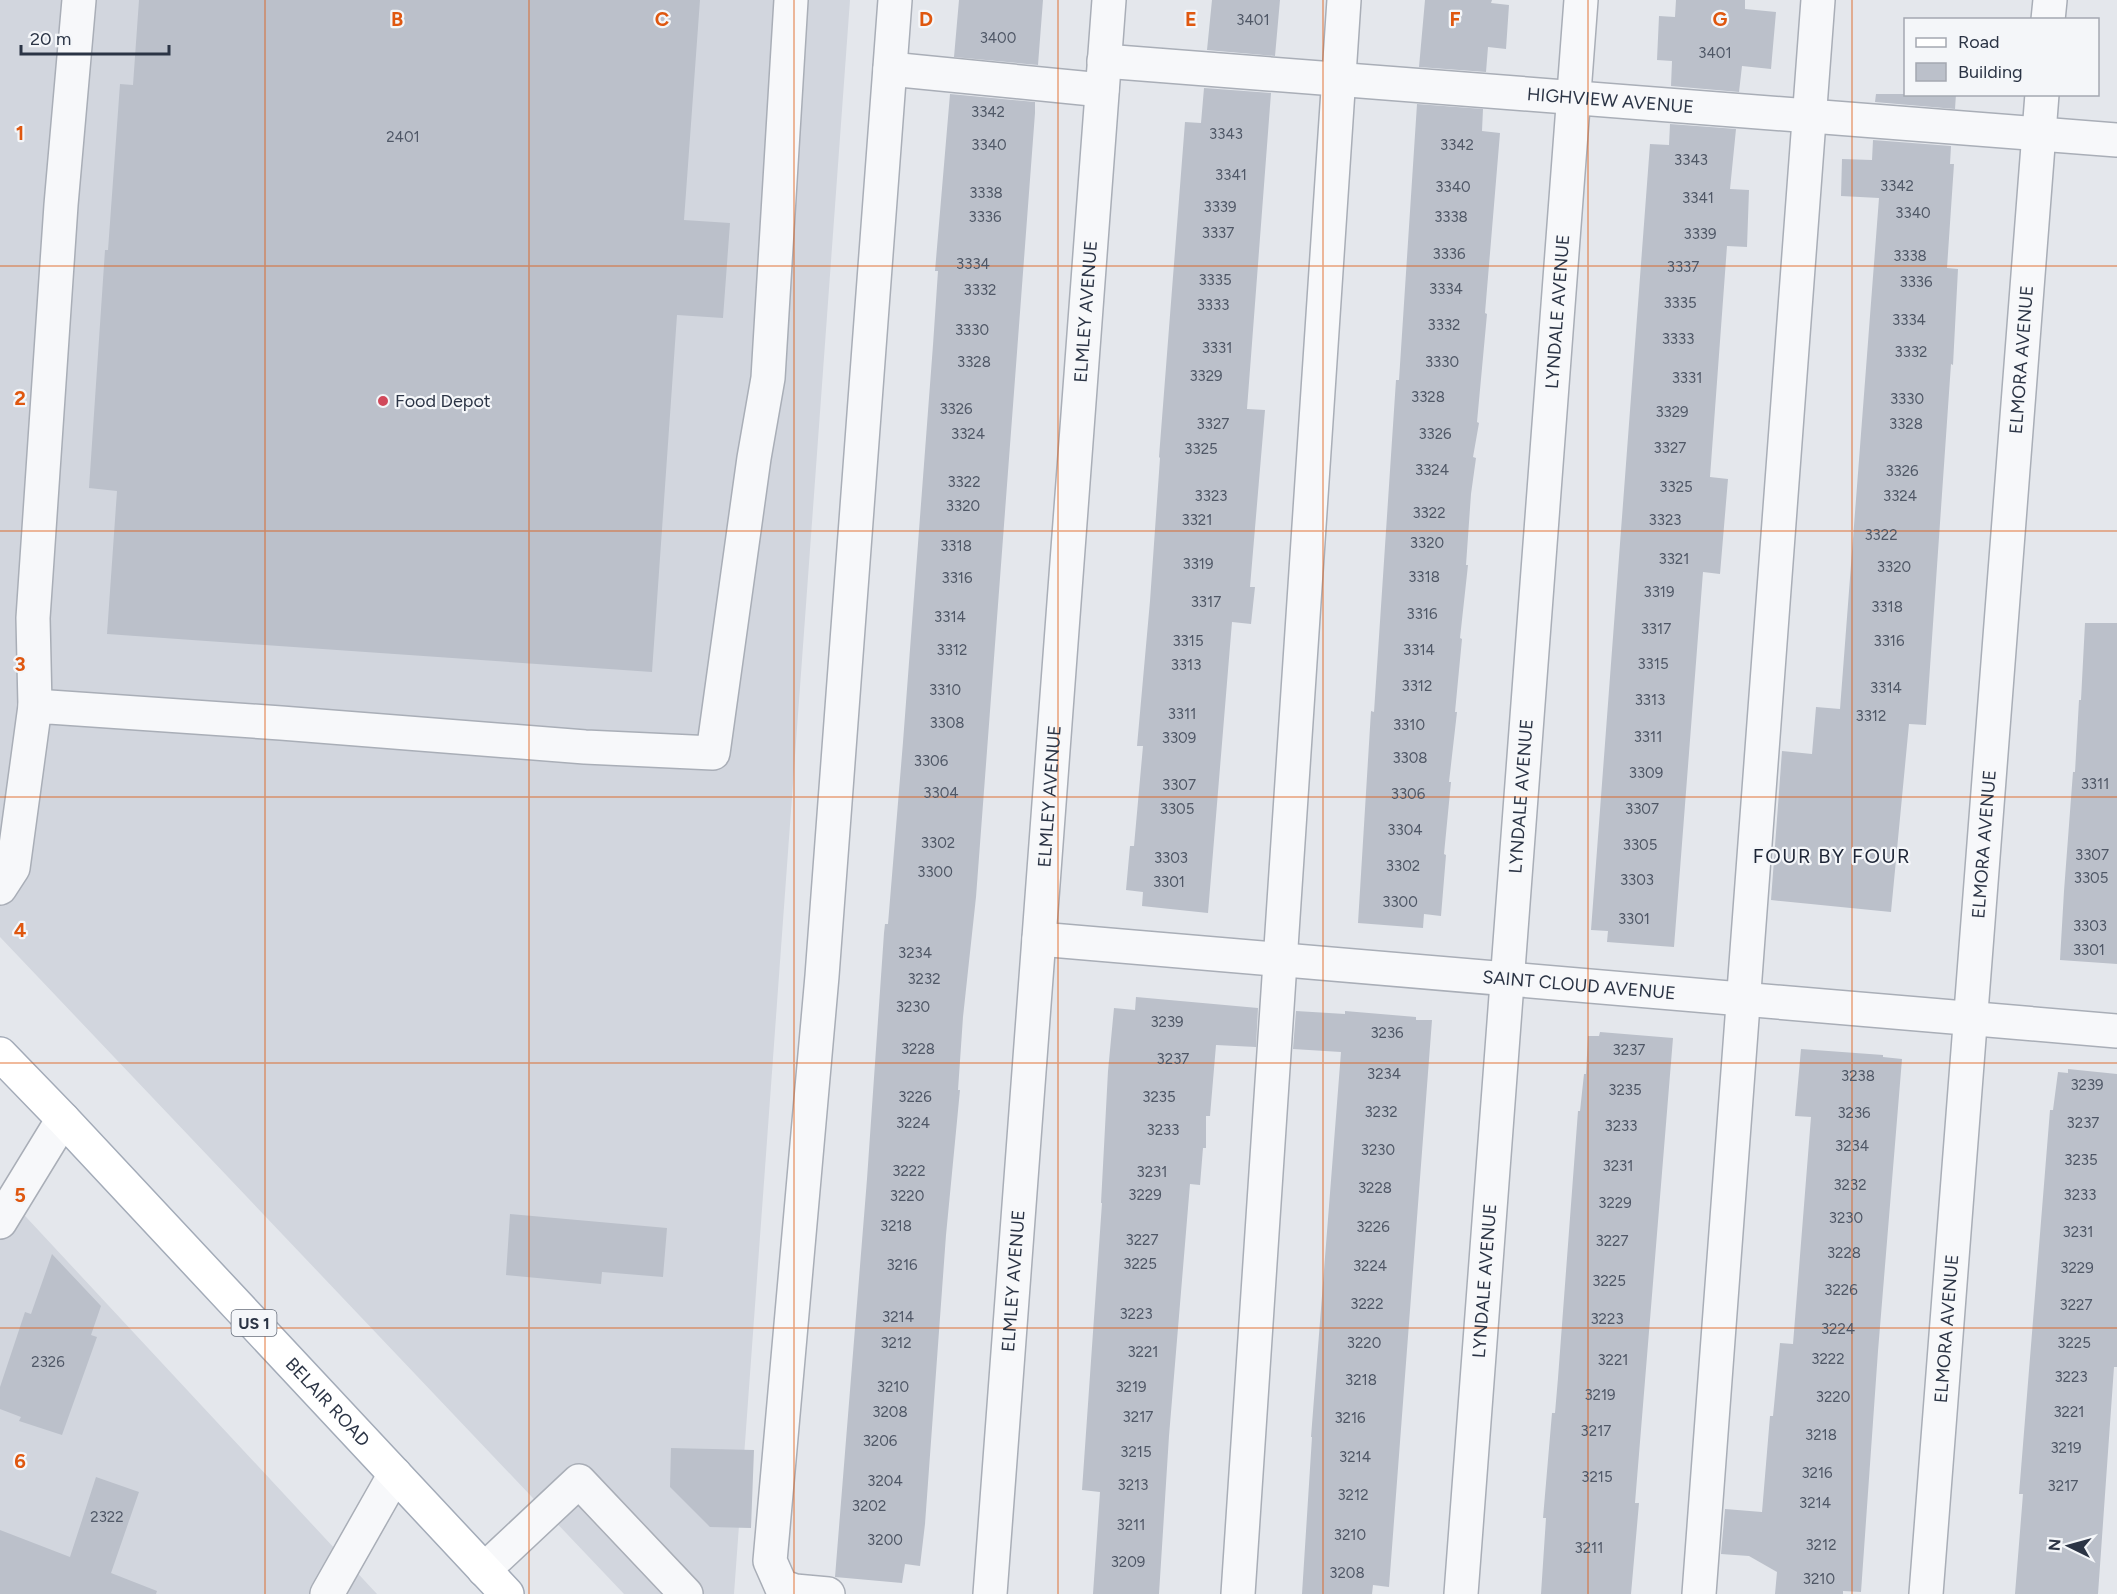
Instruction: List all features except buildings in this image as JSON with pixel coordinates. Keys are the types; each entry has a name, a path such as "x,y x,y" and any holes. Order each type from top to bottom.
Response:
{"main road":[{"name":"BELAIR ROAD","path":"0,1053 507,1594"}],"street":[{"path":"0,888 13,868 35,706 33,618 79,0"},
{"path":"35,706 585,747 713,753 754,458 768,378 791,0"},
{"path":"828,1594 795,1591 782,1586 770,1561 822,976 895,0"},
{"name":"ELMLEY AVENUE","path":"990,1594 1109,0"},
{"path":"1238,1594 1344,0"},
{"name":"LYNDALE AVENUE","path":"1461,1594 1581,0"},
{"path":"1699,1594 1818,0"},
{"path":"2048,18 2050,0"},
{"name":"HIGHVIEW AVENUE","path":"890,69 1340,79 2117,140"},
{"name":"ELMORA AVENUE","path":"1926,1594 2042,96"},
{"name":"SAINT CLOUD AVENUE","path":"1039,939 2117,1031"},
{"path":"0,1222 63,1119"},
{"path":"327,1594 395,1474"},
{"path":"484,1570 579,1481 686,1594"}],"shaded area":[{"path":"0,0 850,0 734,1594 624,1594 0,937"},
{"path":"0,1189 377,1594 0,1594"}],"place":[{"name":"Food Depot","path":"383,401"}],"district":[{"name":"FOUR BY FOUR","path":"1832,856"}]}
